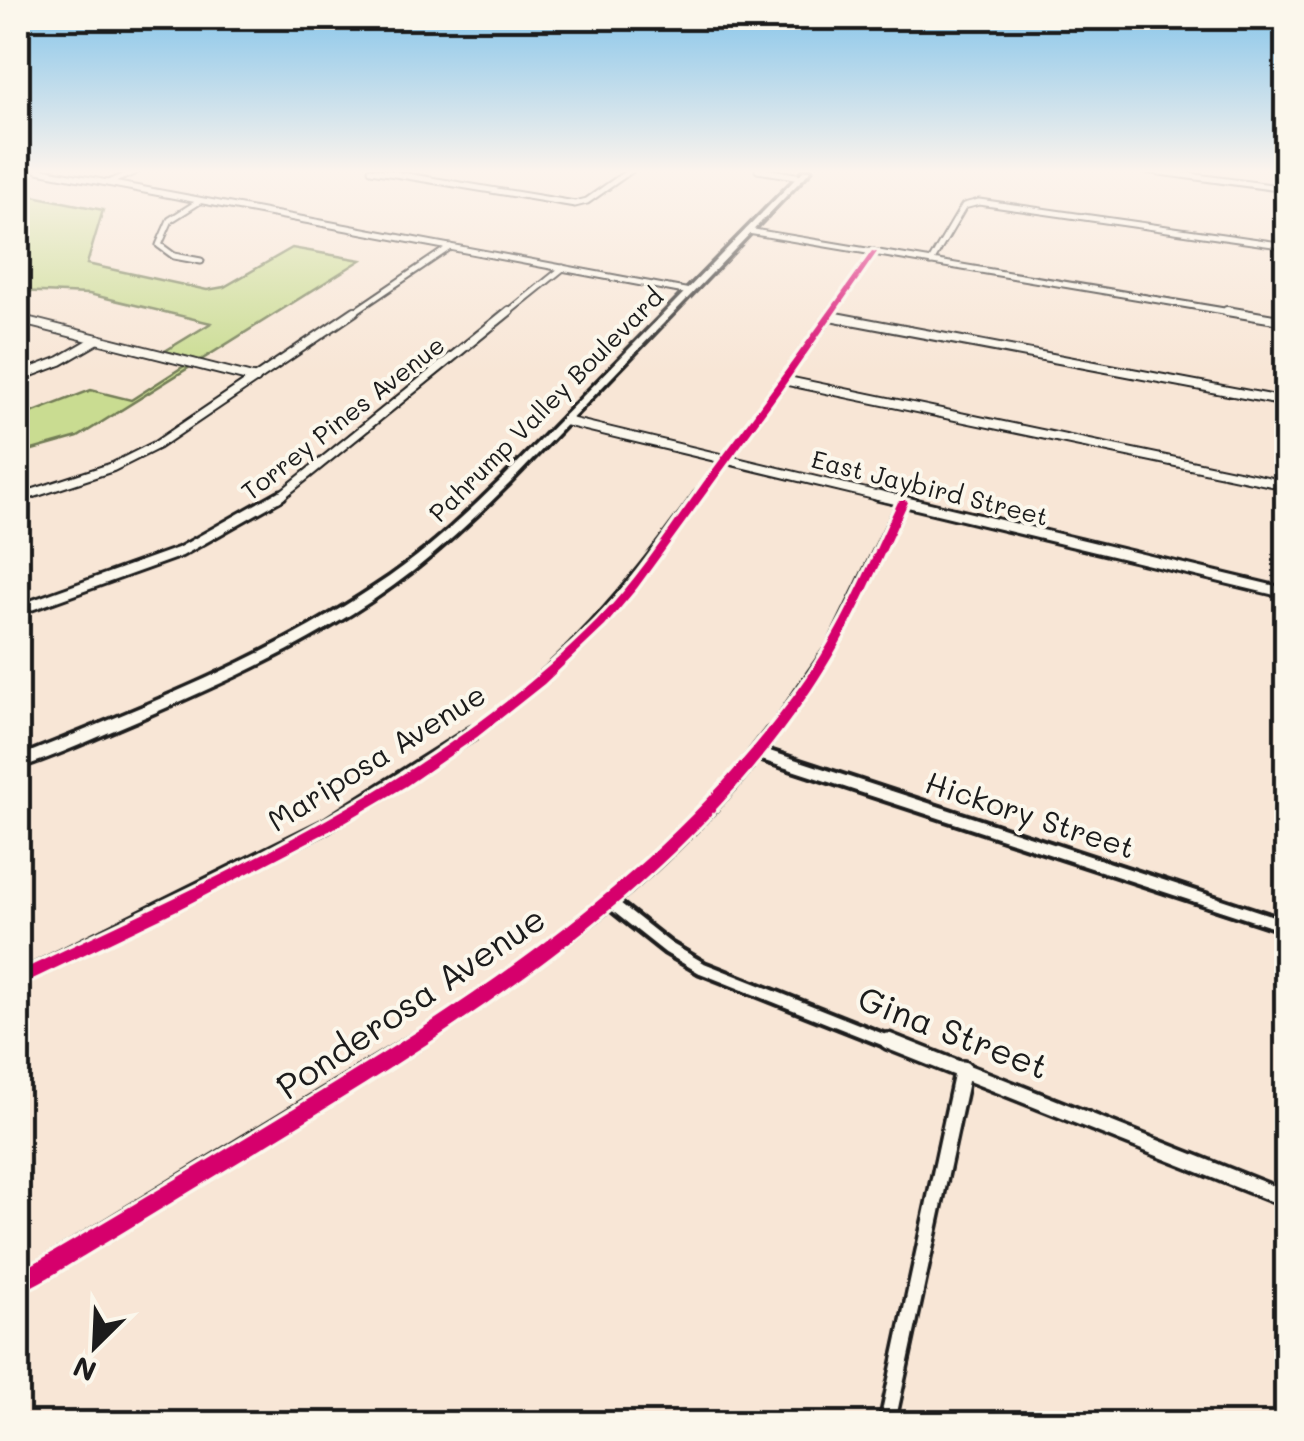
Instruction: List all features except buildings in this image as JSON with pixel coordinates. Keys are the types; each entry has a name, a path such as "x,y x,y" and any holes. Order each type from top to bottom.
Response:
{"main road":[{"name":"Pahrump Valley Boulevard","path":"18,764 196,690 270,654 361,601 451,535 742,237"}],"street":[{"path":"162,237 159,245 167,254 200,261"},
{"path":"398,237 690,292"},
{"path":"785,237 1286,321"},
{"path":"931,262 945,237"},
{"path":"1224,237 1286,246"},
{"path":"18,498 132,460 450,247"},
{"name":"Mariposa Avenue","path":"18,979 287,846 426,764 494,715 601,623 637,581 874,252"},
{"name":"Torrey Pines Avenue","path":"18,610 180,552 270,505 563,268"},
{"path":"830,316 1286,402"},
{"path":"18,320 256,378"},
{"path":"18,378 60,361 98,339"},
{"path":"783,380 1286,486"},
{"name":"East Jaybird Street","path":"565,420 1286,594"},
{"name":"Ponderosa Avenue","path":"18,1283 374,1070 510,982 610,902 703,814 758,752 830,652 903,502"},
{"name":"Hickory Street","path":"758,752 1286,926"},
{"name":"Gina Street","path":"610,902 668,948 702,968 1286,1199"},
{"path":"887,1424 963,1069"}],"green space":[{"path":"18,237 95,237 87,264 207,290 224,287 292,248 361,260 78,437 18,454 18,418 91,390 131,400 195,359 165,351 211,323 89,294 18,291"}],"cycle path":[{"path":"18,979 326,826 473,734 540,681 601,623 633,586 874,252"},
{"path":"18,1283 445,1023 578,928 640,875 699,819 754,757 805,690 846,622 903,502"}]}
